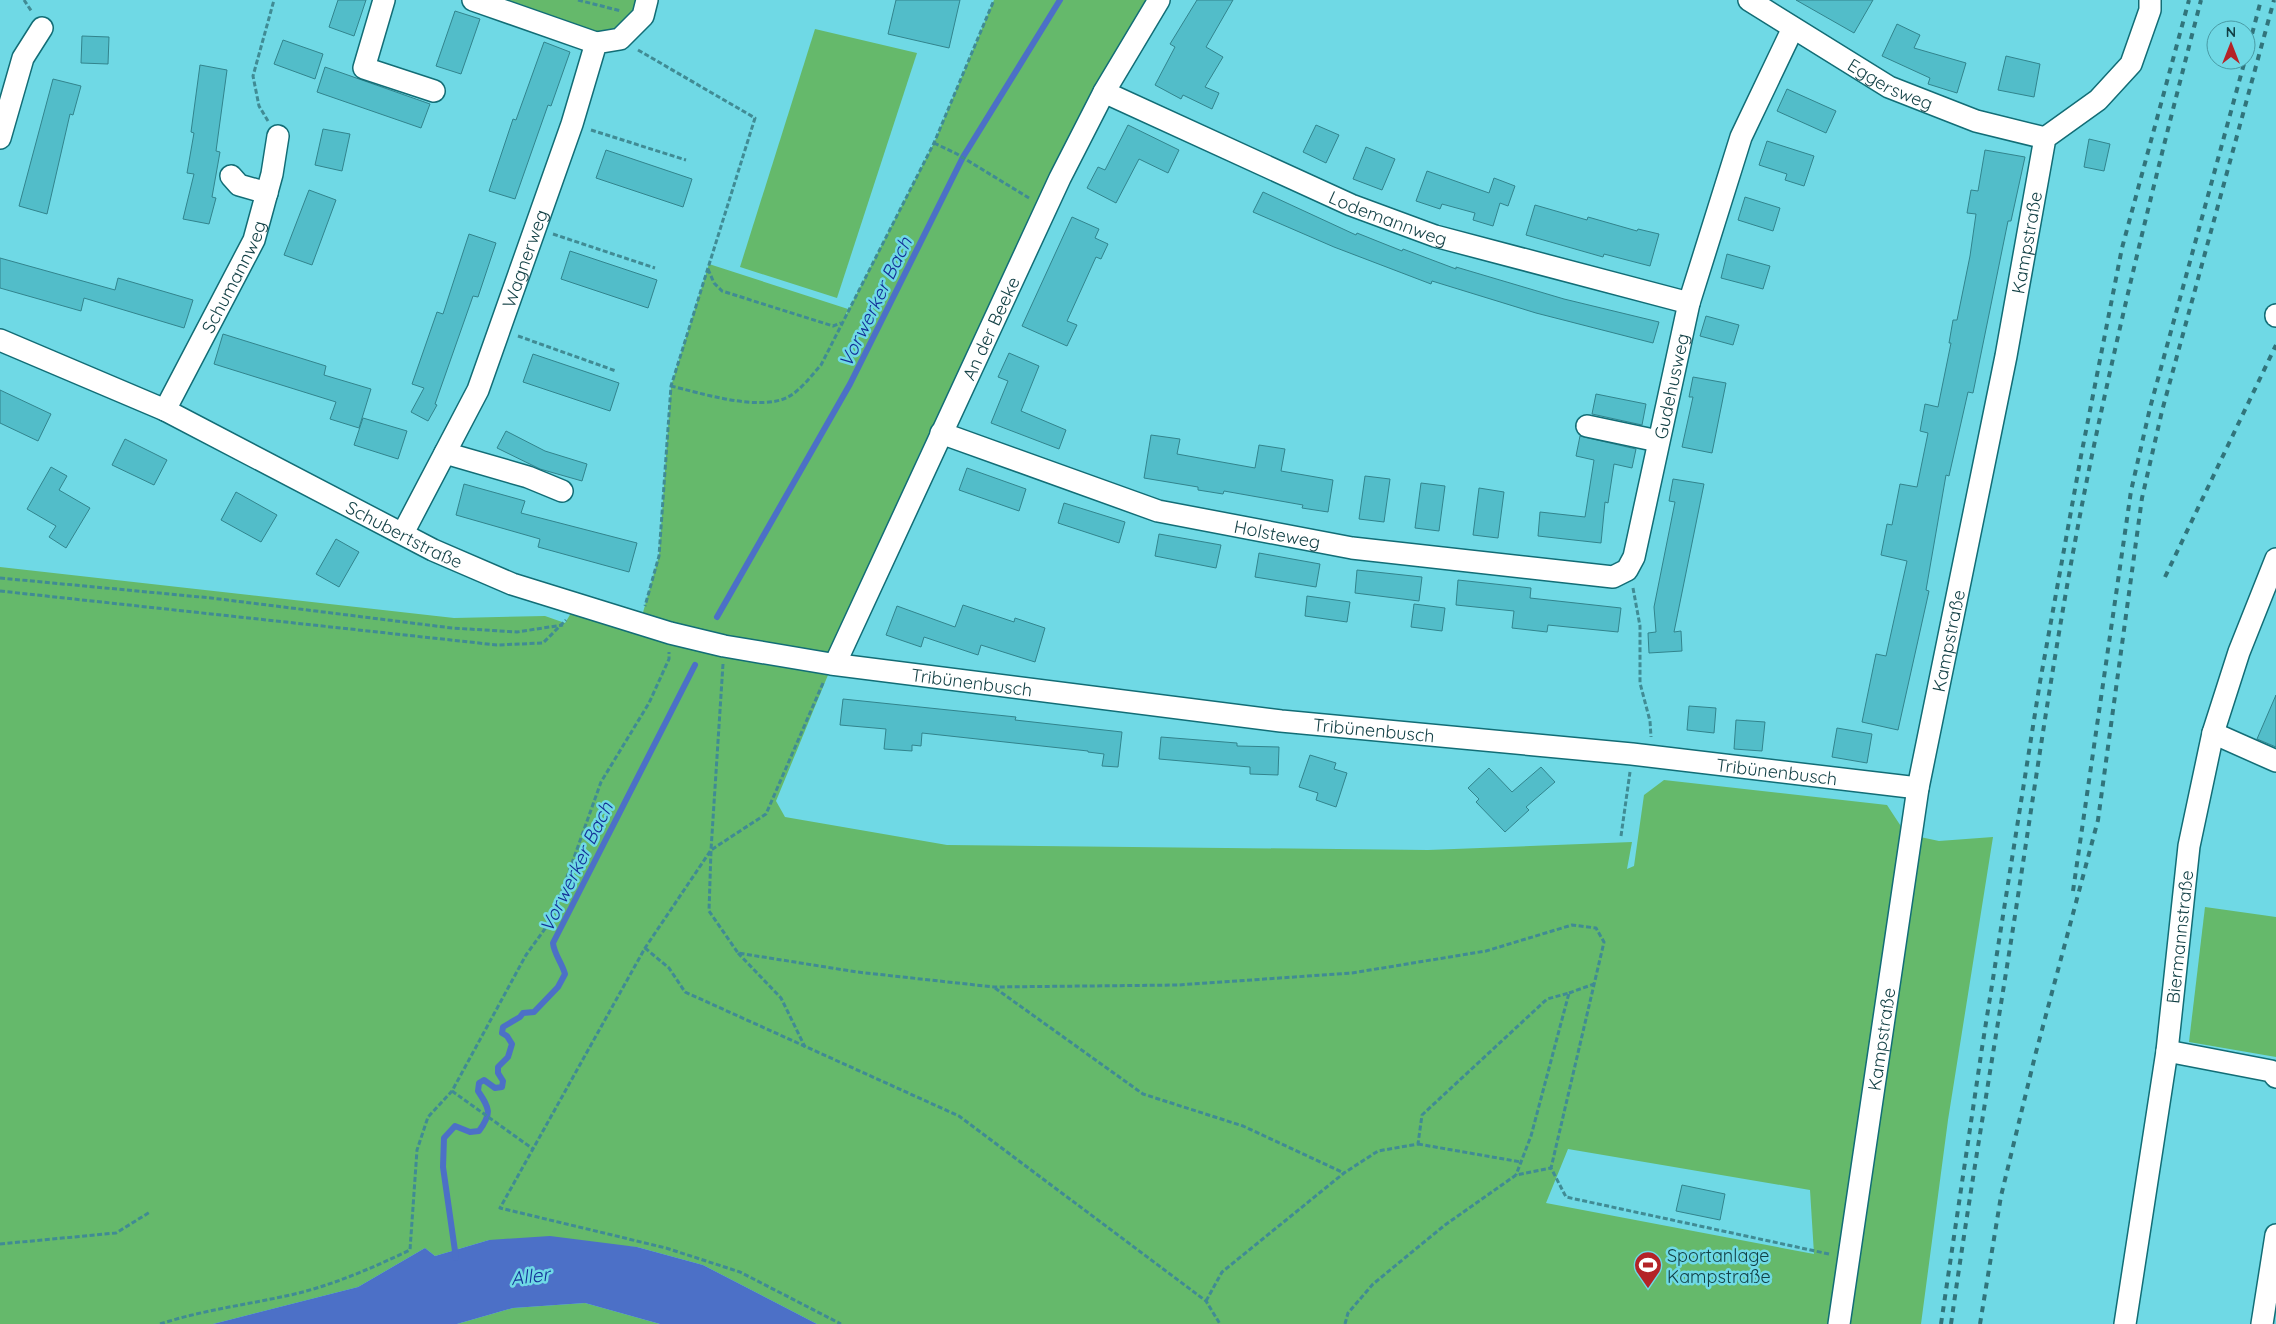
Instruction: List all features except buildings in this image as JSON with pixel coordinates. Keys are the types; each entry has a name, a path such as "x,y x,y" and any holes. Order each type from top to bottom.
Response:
{"street":[{"path":"384,0 364,68 434,91"},
{"path":"473,0 596,43 620,39 645,8"},
{"name":"An der Beeke","path":"833,664 1060,178 1104,92 1160,0"},
{"name":"Eggersweg","path":"1749,0 1889,87 1976,121 2045,138"},
{"path":"2045,138 2098,100 2131,64 2150,10 2150,0"},
{"path":"0,138 23,58 42,28"},
{"name":"Gudehusweg","path":"1627,570 1634,557 1689,303 1741,137 1793,28"},
{"name":"Wagnerweg","path":"403,533 478,390 572,124 596,43"},
{"name":"Lodemannweg","path":"1104,92 1350,205 1427,233 1689,303"},
{"name":"Schumannweg","path":"165,410 254,240 267,193 278,136"},
{"name":"Kampstraße","path":"1839,1324 1918,788 2006,356 2045,138"},
{"path":"231,176 239,185 267,193"},
{"name":"Schubertstraße","path":"0,340 165,410 433,550 512,584 670,633 724,646 833,664"},
{"path":"1586,426 1658,441"},
{"name":"Holsteweg","path":"941,434 1158,511 1352,548 1613,577 1627,570"},
{"path":"445,453 528,477 562,491"},
{"name":"Biermannstraße","path":"2126,1324 2166,1051 2189,846 2213,733 2239,652 2276,560"},
{"name":"Tribünenbusch","path":"833,664 1281,721 1641,755 1918,788"},
{"path":"2213,733 2276,761"},
{"path":"2166,1051 2271,1071 2276,1077"},
{"path":"2262,1324 2276,1235"}],"path":[{"path":"274,0 253,76 259,106 278,136"},
{"path":"578,0 645,8"},
{"path":"671,386 752,403 787,397 821,365 934,143 994,0"},
{"path":"620,39 755,118 671,386 659,556 640,623"},
{"path":"572,124 686,160"},
{"path":"934,143 969,161 1047,209"},
{"path":"536,229 654,268"},
{"path":"708,268 714,283 722,291 832,326 841,323"},
{"path":"499,330 616,371"},
{"path":"1621,836 1650,721 1640,683 1640,626 1633,586 1627,570"},
{"path":"0,578 211,598 452,628 517,632 563,625 543,643 497,645 0,591"},
{"path":"160,1324 188,1315 299,1293 360,1273 410,1250 417,1150 428,1116 452,1091 526,955 552,919 601,782 649,702 669,658 670,633"},
{"path":"724,646 709,911 738,953 781,998 806,1048"},
{"path":"833,664 766,814 711,850 645,948 500,1208 666,1248 740,1272 841,1324"},
{"path":"738,953 857,972 994,987 1178,986 1352,973 1486,951 1572,925 1596,928 1604,942 1551,1168 1566,1197 1849,1258"},
{"path":"645,948 669,968 685,992 959,1116 1206,1300 1220,1324"},
{"path":"1418,1144 1422,1115 1547,999 1594,984"},
{"path":"994,987 1143,1094 1243,1126 1344,1173"},
{"path":"1516,1175 1531,1136 1569,993"},
{"path":"452,1091 533,1149"},
{"path":"1206,1300 1222,1272 1344,1173 1378,1151 1418,1144 1521,1162"},
{"path":"1344,1324 1348,1313 1373,1284 1444,1225 1516,1175 1551,1168"},
{"path":"0,1244 116,1233 150,1212"}],"green space":[{"path":"473,0 647,0 620,39"},
{"path":"994,0 1159,0 920,452 776,801 785,817 947,845 1428,850 1632,842 1627,869 1634,866 1644,795 1664,780 1887,805 1906,834 1939,841 1993,837 1948,1120 1921,1324 817,1324 703,1265 637,1247 489,1240 435,1256 425,1248 358,1287 213,1324 0,1324 0,567 454,618 545,616 565,623 576,605 640,623 659,556 671,386 709,264 848,309 844,319 934,143","holes":["1568,1149 1810,1190 1814,1254 1546,1203"]},
{"path":"815,29 917,53 837,298 740,267"},
{"path":"2205,907 2276,917 2276,1057 2189,1042"},
{"path":"585,1303 660,1324 457,1324 513,1308"}],"water":[{"name":"Aller","path":"550,1236 637,1247 703,1265 817,1324 660,1324 585,1303 513,1308 457,1324 213,1324 358,1287 425,1248 435,1256 489,1240"}],"waterway":[{"name":"Vorwerker Bach","path":"717,617 850,384 963,157 1060,0"},
{"name":"Vorwerker Bach","path":"456,1258 443,1167 444,1138 455,1126 470,1132 479,1131 488,1115 485,1102 478,1091 479,1083 484,1080 495,1088 502,1087 503,1081 498,1073 498,1067 508,1057 512,1044 507,1036 502,1033 503,1027 520,1017 523,1013 534,1012 558,987 565,974 553,943 695,665"}],"railway":[{"path":"1941,1324 1982,1048 2040,682 2081,456 2122,248 2189,0"},
{"path":"1951,1324 2050,688 2080,513 2130,284 2201,0"},
{"path":"2256,20 2261,0"},
{"path":"1980,1324 2001,1196 2035,1056 2098,820 2142,498 2162,411 2274,0"},
{"path":"2073,891 2131,491 2150,408 2242,70"},
{"path":"2165,577 2276,345"}],"place":[{"name":"Sportanlage Kampstraße","path":"1648,1289"}]}
